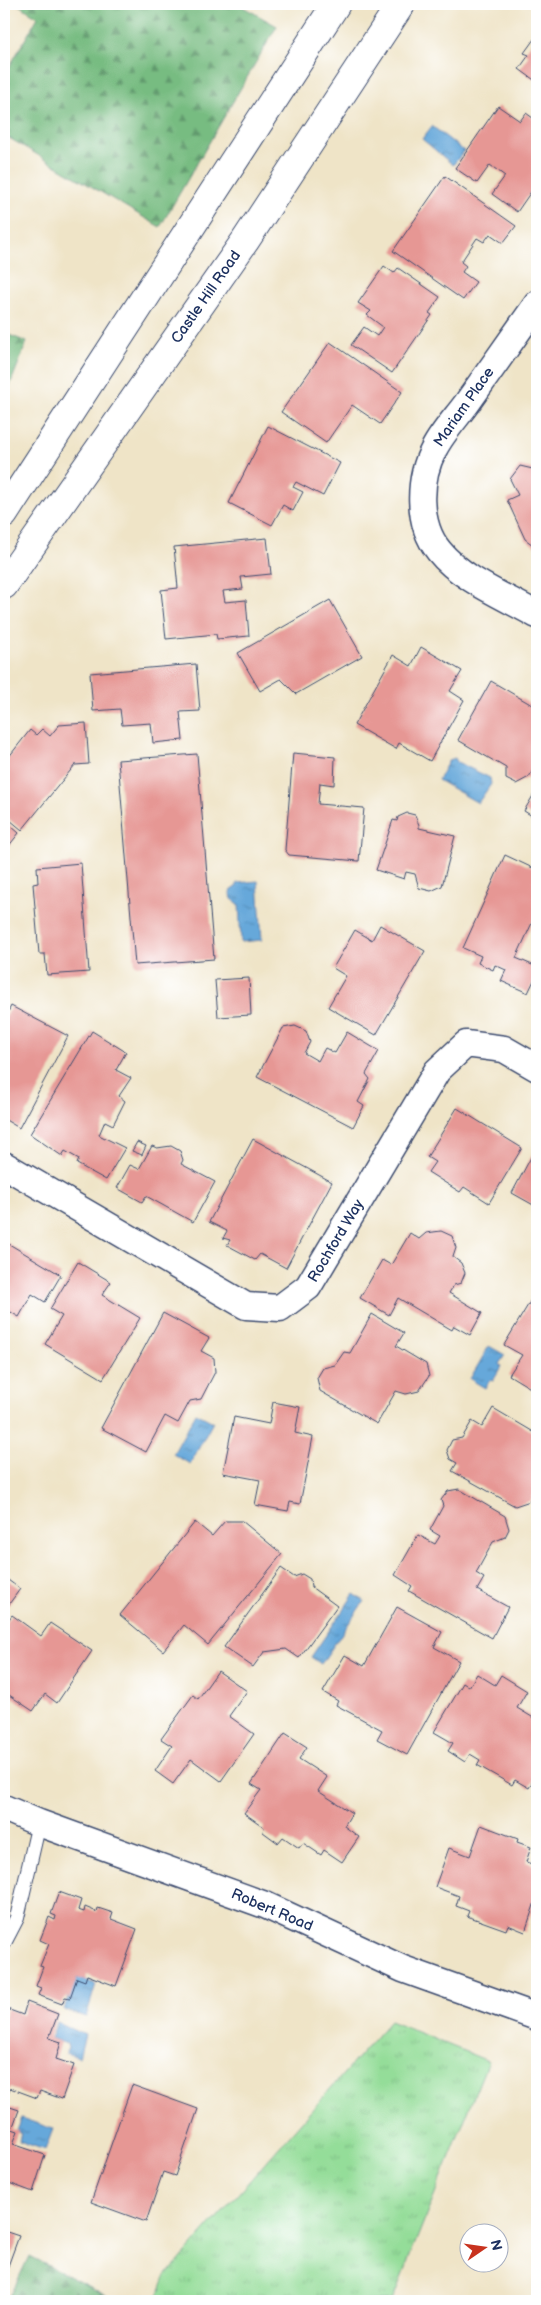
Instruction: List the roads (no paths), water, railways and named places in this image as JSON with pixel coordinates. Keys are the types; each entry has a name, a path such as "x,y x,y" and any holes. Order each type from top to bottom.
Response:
{"main road":[{"path":"4,514 336,4"},
{"name":"Castle Hill Road","path":"4,585 245,241 401,4"}],"street":[{"name":"Mariam Place","path":"537,304 434,449 422,488 423,509 428,532 438,550 453,565 471,578 537,615"},
{"name":"Rochford Way","path":"4,1165 246,1306 280,1308 308,1287 437,1071 466,1044 504,1049 537,1068"},
{"name":"Robert Road","path":"4,1808 39,1823 265,1905 403,1969 537,2017"}],"lane":[{"path":"4,1943 17,1918 39,1823"}],"water":[{"path":"432,126 464,151 453,165 422,139"},
{"path":"455,758 457,762 490,778 491,784 478,803 438,780 449,760"},
{"path":"258,881 262,940 241,942 239,904 232,899 230,891 237,886 237,883"},
{"path":"489,1346 505,1355 499,1364 501,1366 493,1381 490,1380 485,1388 470,1379"},
{"path":"196,1413 213,1422 190,1464 173,1454"},
{"path":"354,1594 364,1601 321,1664 311,1657"},
{"path":"74,1977 96,1984 86,2017 64,2010"},
{"path":"57,2022 85,2035 79,2057 66,2053 67,2044 51,2038"},
{"path":"21,2118 53,2129 45,2150 19,2141 21,2133 16,2131"}]}
